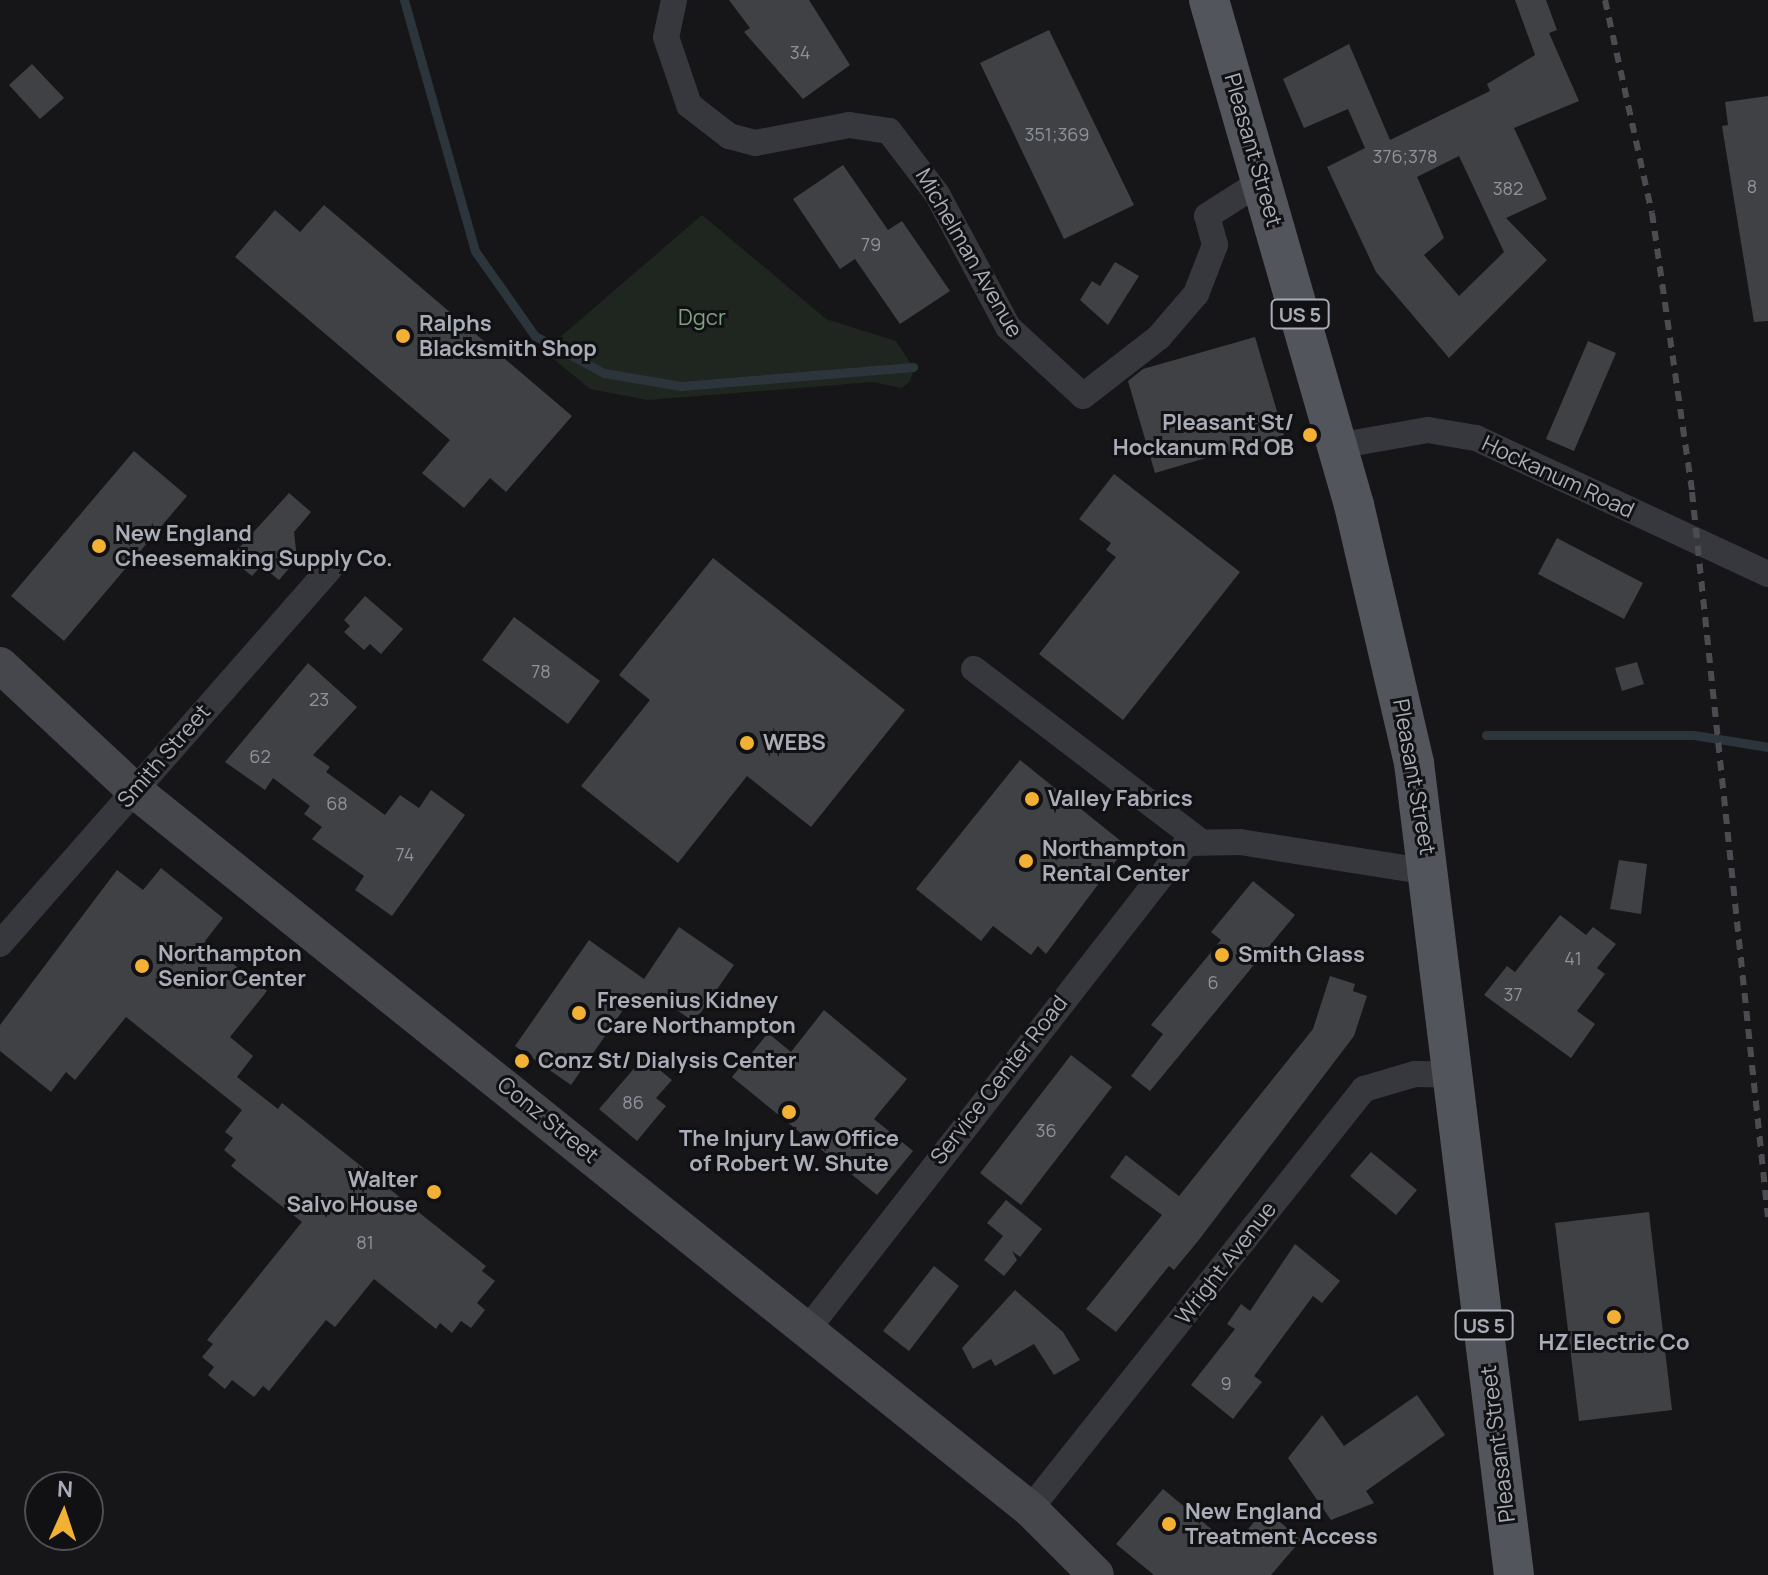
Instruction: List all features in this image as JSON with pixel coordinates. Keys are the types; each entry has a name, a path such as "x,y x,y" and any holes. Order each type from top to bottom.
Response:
{"main road":[{"name":"Pleasant Street","path":"1209,0 1337,446 1402,705 1430,872 1514,1575"},
{"name":"Conz Street","path":"0,665 134,790 1030,1509 1096,1575"}],"street":[{"name":"Michelman Avenue","path":"674,0 667,48 689,105 729,136 755,143 849,125 889,131 931,183 1008,327 1083,396 1159,337 1196,294 1215,245 1207,216 1262,181"},
{"name":"Hockanum Road","path":"1337,446 1428,430 1476,438 1768,574"},
{"name":"Smith Street","path":"0,944 329,569"},
{"path":"974,669 1200,841 1430,872"},
{"name":"Service Center Road","path":"807,1330 1173,855 1200,841"},
{"name":"Wright Avenue","path":"1030,1509 1364,1089 1415,1074 1454,1075"}],"green space":[{"name":"Dgcr","path":"702,215 826,319 896,341 914,369 910,381 902,388 873,382 648,400 590,389 544,351"}],"building":[{"path":"729,0 809,0 850,65 803,99 744,32 750,28"},
{"path":"1515,0 1546,0 1557,30 1549,33 1579,101 1514,128 1547,199 1506,218 1547,260 1449,358 1376,272 1327,167 1365,148 1348,109 1304,128 1283,79 1349,44 1390,140 1490,91 1487,84 1535,55","holes":["1459,156 1504,252 1459,296 1424,255 1444,238 1417,177"]},
{"path":"1049,30 1134,205 1064,239 980,63"},
{"path":"32,64 64,98 40,119 9,85"},
{"path":"1768,96 1768,321 1754,322 1722,126 1728,125 1725,102"},
{"path":"843,165 888,230 902,221 950,291 900,324 855,259 840,269 793,199"},
{"name":"Ralphs Blacksmith Shop","path":"324,205 572,416 506,492 490,478 464,508 422,473 450,440 235,257 275,210 300,232"},
{"path":"1115,262 1139,276 1108,325 1080,300 1092,281 1100,286"},
{"path":"1255,337 1284,435 1155,473 1128,381 1143,369"},
{"path":"1588,341 1616,353 1574,451 1546,439"},
{"name":"New England Cheesemaking Supply Co.","path":"134,451 187,496 64,641 11,596"},
{"path":"1114,474 1240,572 1123,720 1039,654 1116,557 1106,550 1111,543 1079,519"},
{"path":"289,493 311,512 294,532 297,559 279,580 261,566 252,576 230,558"},
{"path":"1557,538 1643,583 1624,619 1538,574"},
{"name":"WEBS","path":"713,558 905,710 811,827 747,776 678,863 581,786 650,700 619,675"},
{"path":"365,596 403,629 381,654 370,644 364,650 344,632 350,626 344,620"},
{"path":"514,617 600,681 568,724 482,660"},
{"path":"1637,662 1644,684 1622,691 1615,668"},
{"path":"308,663 357,707 313,755 330,767 326,772 385,815 400,795 419,808 431,790 465,815 392,916 355,890 364,876 312,839 322,827 304,814 310,806 273,778 265,790 225,762"},
{"name":"Northampton Rental Center","path":"1020,760 1127,846 1046,954 1038,946 1031,955 993,926 981,941 916,889"},
{"path":"1619,860 1647,864 1641,914 1610,909"},
{"path":"161,868 223,918 205,941 267,991 230,1037 253,1056 237,1077 278,1109 282,1103 486,1266 482,1271 495,1281 477,1303 485,1310 471,1328 461,1321 452,1333 440,1323 436,1329 374,1279 335,1327 326,1320 269,1391 263,1386 254,1397 232,1380 225,1389 208,1375 214,1367 202,1357 213,1344 207,1340 302,1222 231,1166 236,1160 224,1150 233,1138 225,1132 242,1110 126,1017 75,1080 66,1072 51,1092 0,1051 0,1025 117,870 143,890"},
{"path":"1253,881 1295,915 1150,1091 1131,1076 1163,1034 1151,1025 1221,940 1211,932"},
{"path":"1560,915 1586,935 1593,927 1616,944 1597,968 1605,974 1577,1011 1595,1024 1571,1058 1484,995 1507,966 1515,972"},
{"name":"Fresenius Kidney Care Northampton","path":"679,927 734,965 694,1022 651,992 643,1004 632,997 571,1085 515,1046 589,940 644,979"},
{"path":"1330,976 1355,984 1353,991 1367,996 1354,1036 1198,1241 1174,1270 1169,1266 1116,1332 1086,1309 1162,1215 1110,1177 1126,1155 1179,1196 1313,1029"},
{"path":"824,1010 907,1079 874,1119 913,1151 877,1195 732,1077 768,1033 791,1052"},
{"path":"1071,1055 1112,1087 1021,1205 980,1173"},
{"path":"644,1057 672,1080 656,1098 666,1106 637,1141 599,1109"},
{"path":"1371,1152 1417,1190 1396,1215 1350,1176"},
{"path":"1006,1200 1042,1229 1020,1257 1012,1251 1017,1260 1004,1276 984,1260 1003,1236 987,1223"},
{"name":"HZ Electric Co","path":"1649,1212 1672,1410 1579,1421 1555,1223"},
{"path":"1295,1244 1340,1281 1322,1303 1313,1296 1254,1376 1262,1382 1233,1419 1191,1385 1235,1329 1227,1324 1241,1304 1250,1311"},
{"path":"934,1266 959,1286 909,1351 883,1331"},
{"path":"1015,1290 1063,1332 1080,1360 1054,1375 1034,1344 995,1366 991,1359 973,1369 962,1348"},
{"path":"1417,1395 1445,1435 1366,1491 1374,1503 1331,1520 1288,1458 1322,1415 1344,1446"},
{"name":"New England Treatment Access","path":"1163,1489 1233,1547 1265,1509 1301,1540 1271,1575 1154,1575 1116,1544"}],"waterway":[{"path":"404,0 475,251 535,336 604,373 681,386 913,367"},
{"path":"1486,735 1694,735 1768,747"}],"railway":[{"path":"1605,0 1652,213 1692,492 1768,1217"}],"place":[{"name":"Ralphs Blacksmith Shop","path":"403,336"},
{"name":"Pleasant St/ Hockanum Rd OB","path":"1310,435"},
{"name":"New England Cheesemaking Supply Co.","path":"99,546"},
{"name":"WEBS","path":"747,743"},
{"name":"Valley Fabrics","path":"1032,799"},
{"name":"Northampton Rental Center","path":"1026,861"},
{"name":"Smith Glass","path":"1222,955"},
{"name":"Northampton Senior Center","path":"142,966"},
{"name":"Fresenius Kidney Care Northampton","path":"579,1013"},
{"name":"Conz St/ Dialysis Center","path":"522,1061"},
{"name":"The Injury Law Office of Robert W. Shute","path":"789,1112"},
{"name":"Walter Salvo House","path":"434,1192"},
{"name":"HZ Electric Co","path":"1614,1317"},
{"name":"New England Treatment Access","path":"1169,1524"}]}
